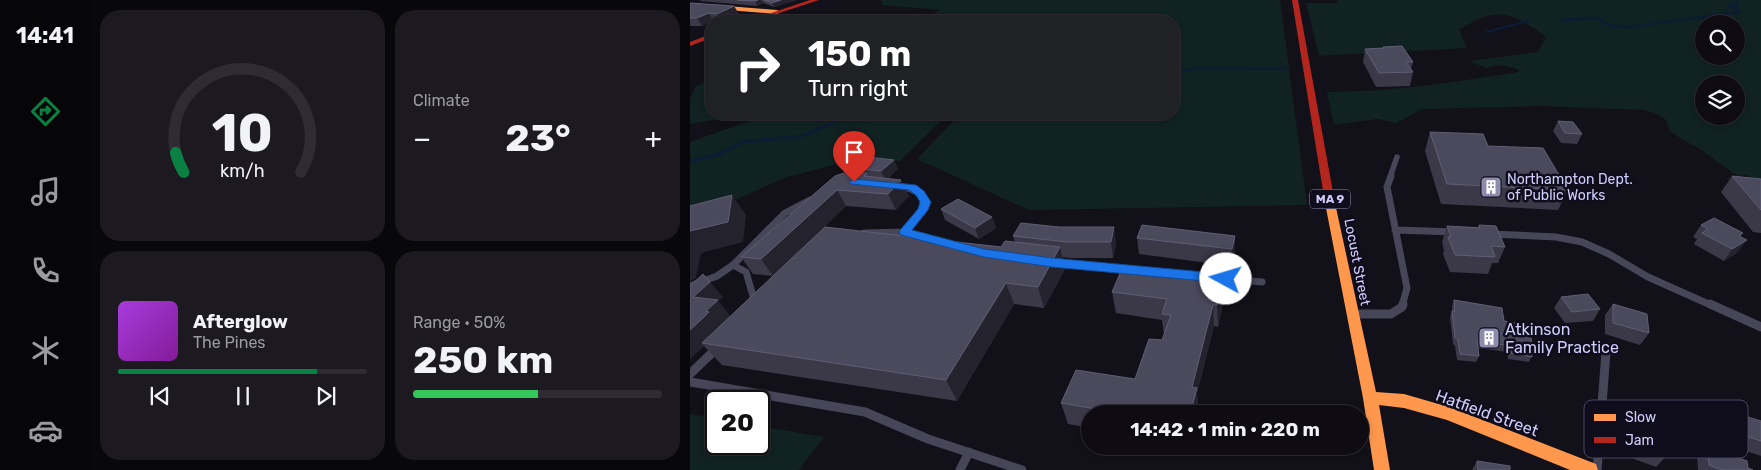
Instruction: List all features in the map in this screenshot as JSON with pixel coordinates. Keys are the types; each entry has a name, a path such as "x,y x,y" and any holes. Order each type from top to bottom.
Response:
{"main road":[{"path":"690,12 717,0"},
{"path":"769,15 816,0"},
{"name":"Locust Street","path":"1295,0 1382,470"},
{"path":"690,5 777,12"},
{"path":"690,44 705,38"},
{"name":"Hatfield Street","path":"1370,398 1404,401 1449,414 1590,470"}],"lane":[{"path":"1352,314 1391,314 1402,307 1407,288 1387,187 1397,157"},
{"path":"887,185 912,188 921,193 926,202 923,210 905,232"},
{"path":"690,286 717,276 733,265 785,213 818,196"},
{"path":"1395,230 1462,232"},
{"path":"858,233 905,232 949,244"},
{"path":"1480,233 1556,237 1582,242 1609,254 1648,277 1761,327"},
{"path":"1043,261 1262,282"},
{"path":"733,265 746,272 753,296 761,306"},
{"path":"754,313 768,300"},
{"path":"690,374 721,344"},
{"path":"1602,400 1606,352"},
{"path":"690,382 865,412 928,439 1022,470"},
{"path":"960,470 969,452"}],"shaded area":[{"path":"881,0 1280,0 1307,205 1029,210 917,159 954,120 1180,120 1180,15 932,15 939,10 882,5"},
{"path":"1338,0 1761,0 1761,182 1746,175 1737,176 1700,149 1670,131 1666,120 1658,114 1643,110 1541,106 1422,109 1396,123 1377,119 1334,125 1327,92 1351,92 1447,83 1518,72 1519,70 1506,66 1486,68 1469,61 1538,52 1546,37 1513,17 1494,15 1472,22 1459,30 1467,48 1319,56 1306,3 1336,3"},
{"path":"705,82 705,120 714,120 690,124 690,99 696,86"},
{"path":"752,120 942,120 900,161 860,158 784,178 690,220 690,142"},
{"path":"690,414 705,416 705,455 770,455 770,428 824,437 799,470 690,470"}],"building":[{"path":"764,0 781,0 772,3"},
{"path":"690,3 734,6 717,14 709,13 697,18 690,18"},
{"path":"1402,46 1413,62 1406,62 1413,72 1379,73 1365,49 1383,47"},
{"path":"1558,121 1573,122 1582,134 1565,133"},
{"path":"1430,132 1483,134 1488,146 1543,148 1568,190 1447,184"},
{"path":"850,154 861,162 868,157 894,160 881,171 848,167 838,159"},
{"path":"847,172 901,180 888,194 837,190 761,259 741,257 835,176"},
{"path":"1732,176 1761,179 1761,210"},
{"path":"732,195 728,222 690,231 690,206"},
{"path":"958,199 992,217 975,228 941,209"},
{"path":"1714,218 1743,233 1739,236 1747,240 1732,249 1702,233 1708,229 1701,225"},
{"path":"1021,223 1059,227 1114,227 1111,242 1067,242 1013,236"},
{"path":"1142,225 1235,236 1232,249 1137,238"},
{"path":"1479,225 1496,226 1505,247 1491,246 1495,257 1455,255 1448,237 1451,237 1447,226 1480,228"},
{"path":"825,227 1001,247 1005,241 1060,247 1038,287 1006,283 946,380 702,343"},
{"path":"1122,269 1223,282 1217,305 1213,305 1192,387 1197,388 1192,405 1081,406 1061,403 1076,370 1135,379 1149,339 1162,340 1171,315 1162,314 1167,299 1112,292"},
{"path":"703,274 710,282 693,297 718,300 706,311 709,312 690,330 690,286"},
{"path":"1588,294 1600,309 1572,312 1561,297"},
{"name":"Atkinson Family Practice","path":"1454,300 1502,308 1504,321 1528,325 1534,351 1531,350 1532,357 1511,353 1510,346 1477,341 1479,356 1460,354 1458,340 1455,338 1452,311 1455,311"},
{"path":"1613,304 1647,314 1649,333 1613,323"},
{"path":"1748,417 1761,421 1761,441 1748,437"},
{"path":"1709,458 1739,458 1747,461 1748,468 1753,470 1722,470 1709,465"},
{"path":"1477,461 1510,466 1510,470 1478,470"}],"waterway":[{"path":"1563,20 1598,18 1608,25 1627,27 1739,12 1729,5 1737,5 1737,0"},
{"path":"1486,32 1528,21"},
{"path":"1180,72 1195,68 1285,69"},
{"path":"690,161 714,156 743,142 803,136 839,120"}],"traffic: slow":[{"path":"690,5 777,12"},
{"path":"1330,203 1370,398 1382,470"},
{"path":"1370,398 1404,401 1449,414 1590,470"}],"traffic: jam":[{"path":"768,15 816,0"},
{"path":"1295,0 1330,203"},
{"path":"690,44 705,38"}],"place":[{"name":"Northampton Dept. of Public Works","path":"1491,187"},
{"name":"Atkinson Family Practice","path":"1489,338"}],"route":[{"path":"854,182 912,188 921,193 926,202 923,210 905,232 984,253 1052,262 1226,279"}]}
